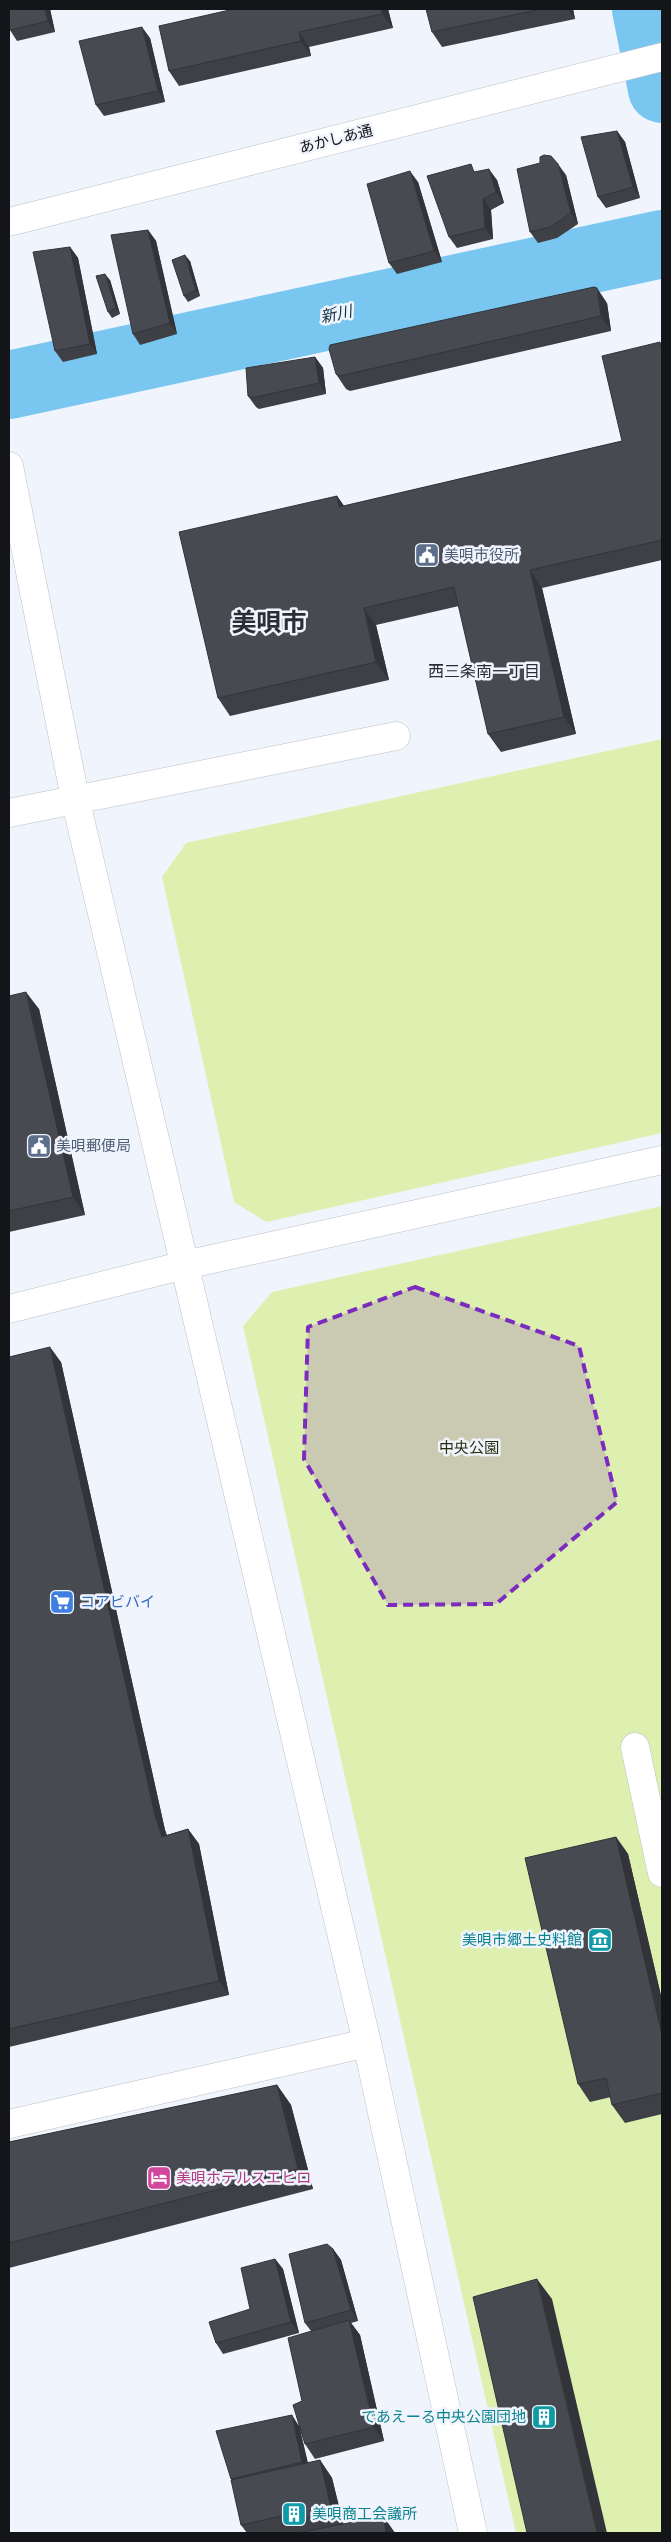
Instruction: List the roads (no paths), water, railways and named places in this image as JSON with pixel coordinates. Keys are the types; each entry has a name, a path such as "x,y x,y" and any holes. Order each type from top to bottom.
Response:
{"street":[{"name":"あかしあ通","path":"9,222 662,57"},
{"path":"9,466 74,798 367,2043 473,2533"},
{"path":"9,813 74,798 396,736"},
{"path":"9,1309 185,1265 662,1160"},
{"path":"635,1747 662,1873"},
{"path":"9,2124 367,2043"}],"waterway":[{"name":"新川","path":"646,9 662,89"},
{"name":"新川","path":"9,385 662,244"}],"place":[{"name":"美唄市役所","path":"427,555"},
{"name":"美唄郵便局","path":"39,1146"},
{"name":"コアビバイ","path":"62,1602"},
{"name":"美唄市郷土史料館","path":"600,1940"},
{"name":"美唄ホテルスエヒロ","path":"159,2178"},
{"name":"であえーる中央公園団地","path":"544,2417"},
{"name":"美唄商工会議所","path":"294,2514"}],"district":[{"name":"美唄市","path":"269,622"},
{"name":"西三条南一丁目","path":"484,671"}],"park label":[{"name":"中央公園","path":"469,1448"}]}
